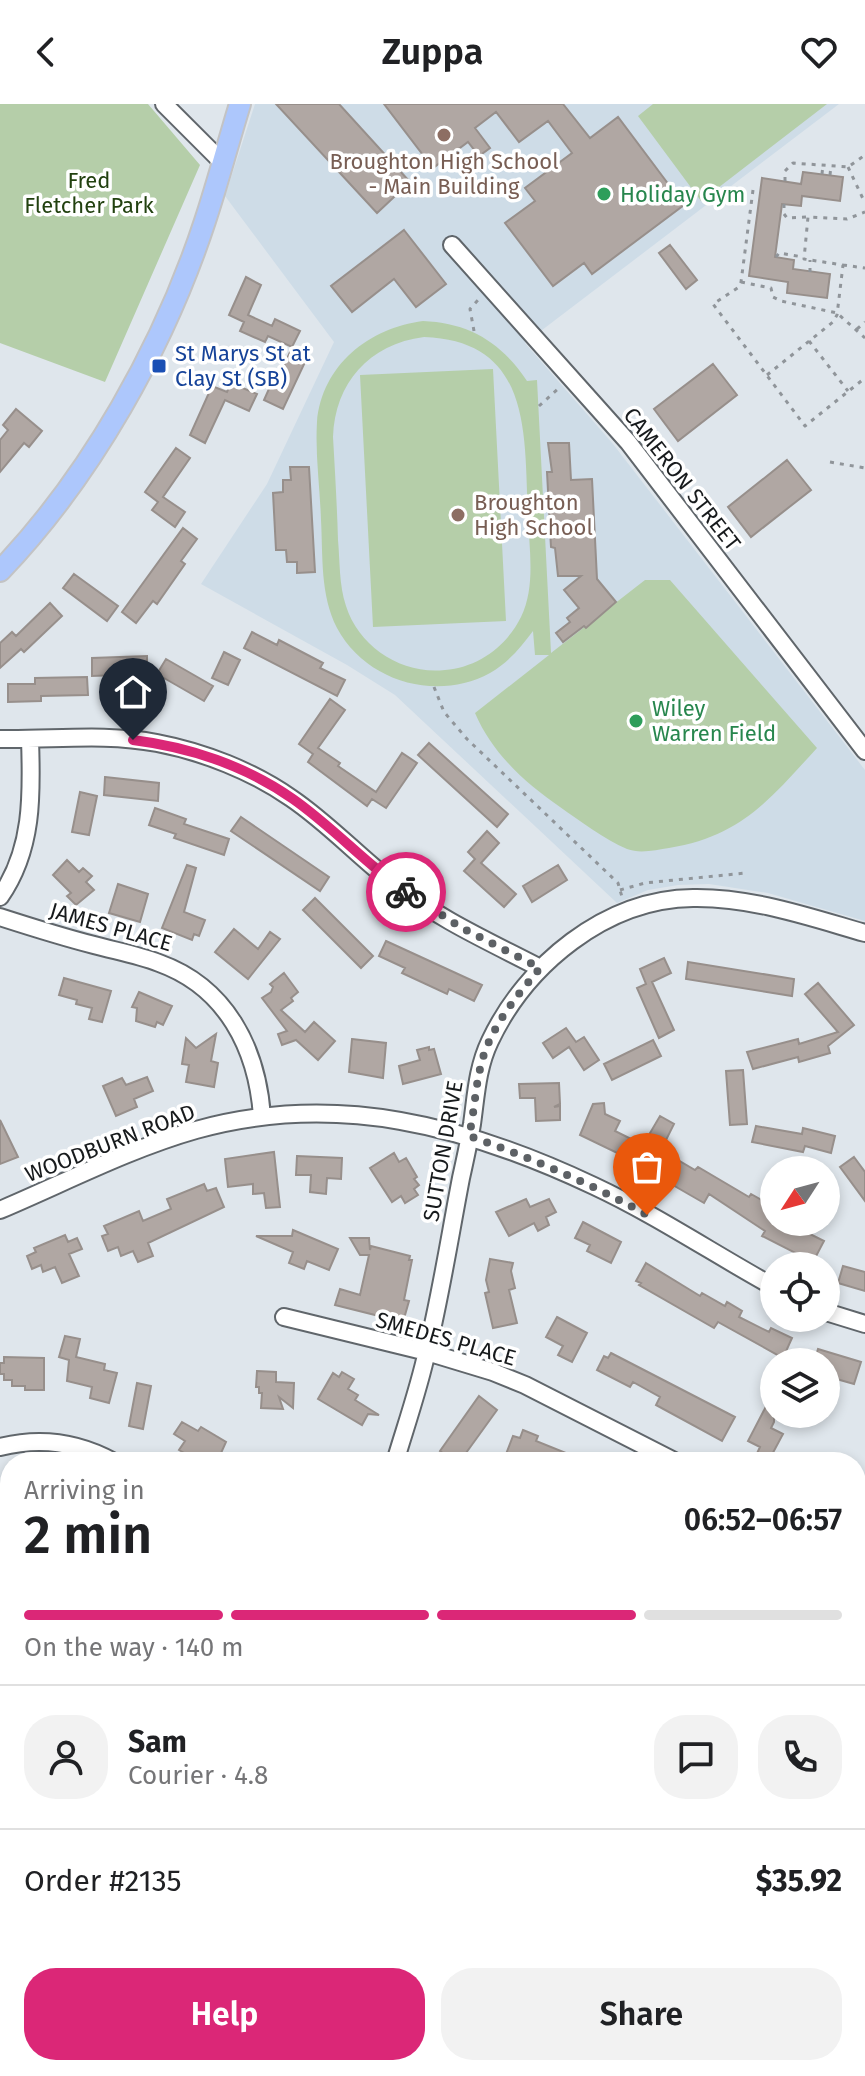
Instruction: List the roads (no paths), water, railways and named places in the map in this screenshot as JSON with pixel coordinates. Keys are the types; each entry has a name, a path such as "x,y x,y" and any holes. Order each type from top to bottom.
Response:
{"main road":[{"path":"0,571 43,521 94,451 138,375 170,311 205,222 240,104"}],"street":[{"path":"164,104 222,162"},
{"name":"CAMERON STREET","path":"452,245 628,442 865,751"},
{"path":"0,739 109,736 158,743 202,755 251,774 292,799 393,883 429,908 540,968"},
{"path":"0,897 17,865 30,817 30,740"},
{"name":"SUTTON DRIVE","path":"398,1452 427,1352 480,1066 488,1045 512,1005 540,968 591,928 661,901 719,898 783,909 865,933"},
{"name":"JAMES PLACE","path":"0,917 157,962 196,982 216,999 238,1027 250,1051 262,1116"},
{"name":"WOODBURN ROAD","path":"0,1210 154,1144 197,1130 262,1116 352,1113 469,1136 519,1154 596,1187 760,1279"},
{"path":"840,1316 865,1324"},
{"name":"SMEDES PLACE","path":"284,1317 427,1352 493,1372 656,1452"},
{"path":"0,1447 30,1443 68,1444 93,1452"}],"place":[{"name":"Broughton High School - Main Building","path":"444,135"},
{"name":"Holiday Gym","path":"604,194"},
{"name":"St Marys St at Clay St (SB)","path":"159,366"},
{"name":"Broughton High School","path":"458,515"},
{"name":"Wiley Warren Field","path":"636,721"}],"park label":[{"name":"Fred Fletcher Park","path":"89,192"}]}
